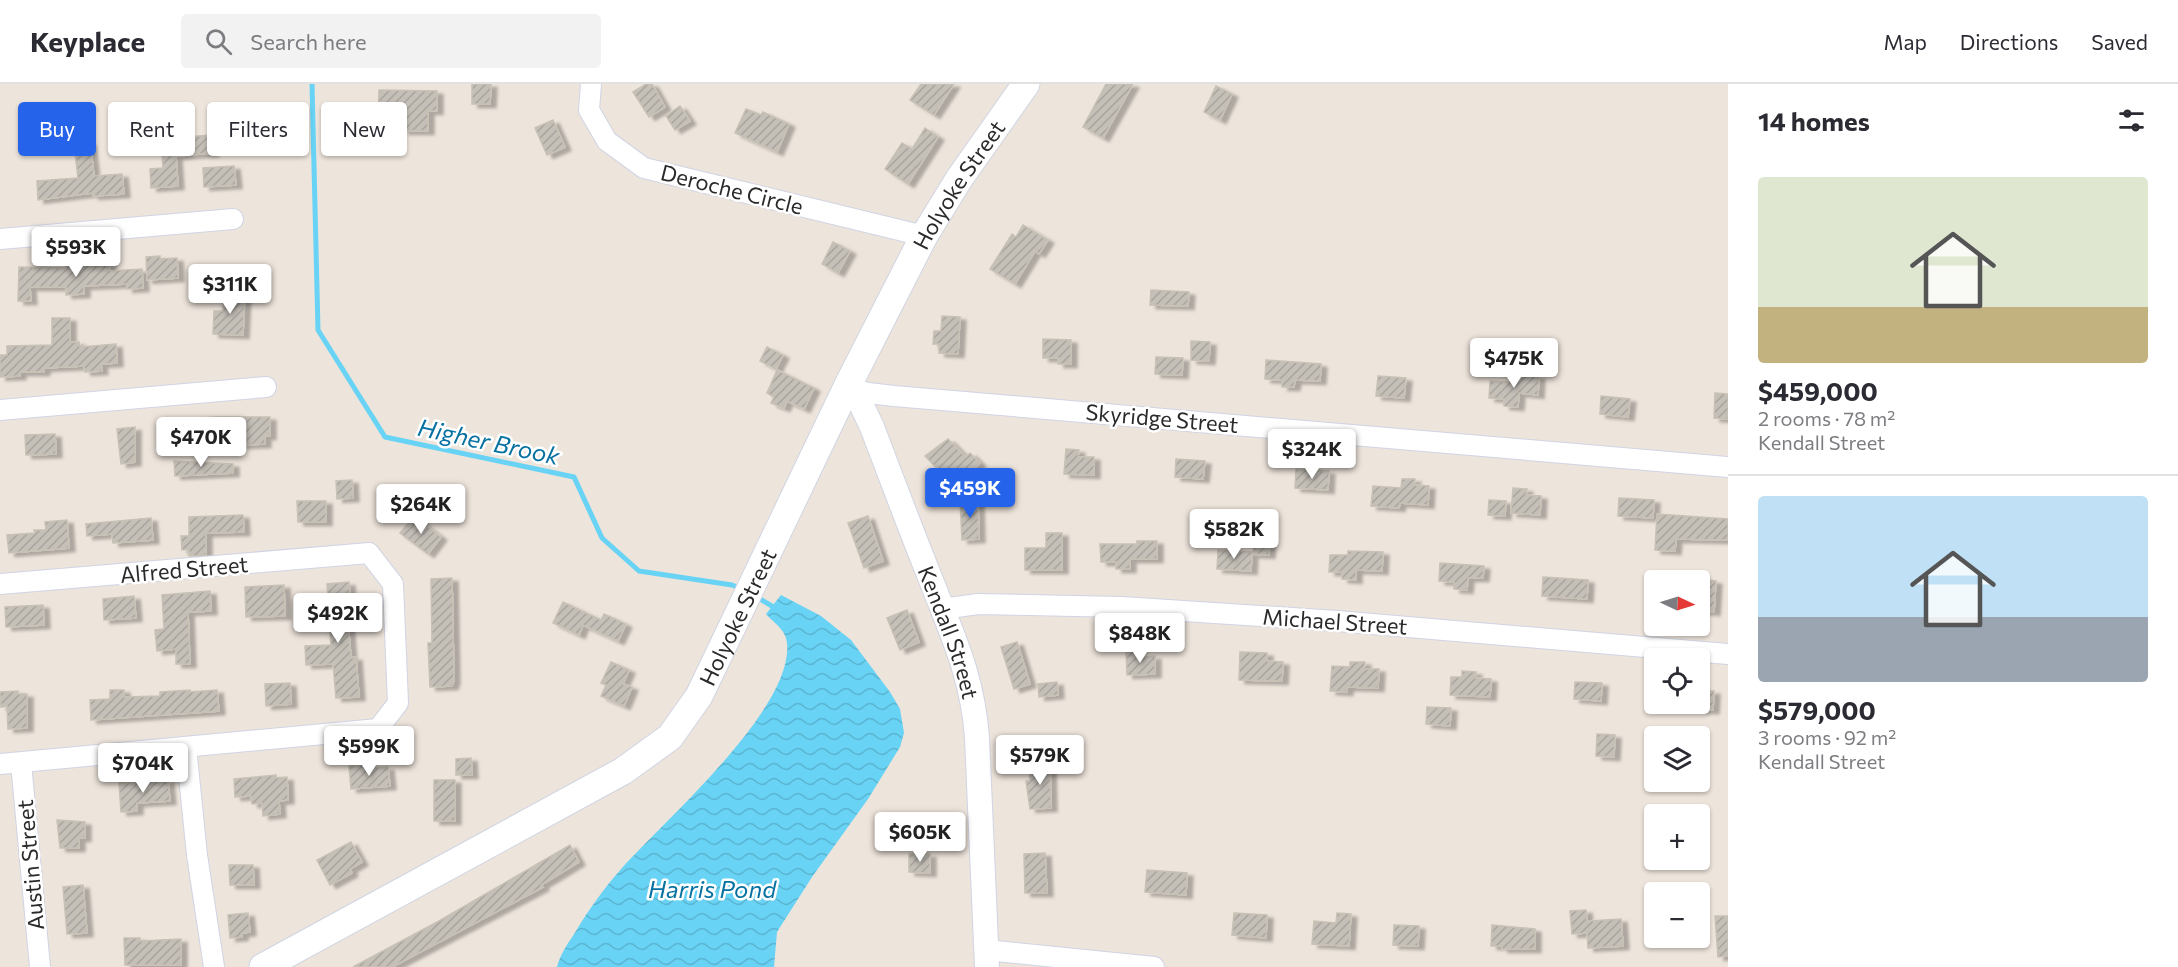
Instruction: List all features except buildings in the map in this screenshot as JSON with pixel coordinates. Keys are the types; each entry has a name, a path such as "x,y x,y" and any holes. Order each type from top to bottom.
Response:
{"main road":[{"name":"Holyoke Street","path":"263,967 647,756 670,737 711,677 847,387 924,236 959,179 1026,84"}],"street":[{"name":"Deroche Circle","path":"591,84 589,110 607,141 644,168 924,236"},
{"path":"0,239 233,219"},
{"path":"0,410 266,387"},
{"name":"Skyridge Street","path":"847,387 868,393 894,396 1728,467"},
{"name":"Kendall Street","path":"847,387 861,404 872,428 942,609 955,636 975,713 986,959"},
{"name":"Alfred Street","path":"0,584 369,553 393,584 398,703 378,729 186,747"},
{"name":"Michael Street","path":"942,609 978,604 1209,612 1728,654"},
{"path":"0,764 186,747 197,855 214,967"},
{"name":"Austin Street","path":"21,763 40,967"},
{"path":"986,959 1154,967"}],"water":[{"name":"Harris Pond","path":"781,595 821,616 851,640 900,709 904,733 900,747 868,799 812,877 777,932 774,967 557,967 568,944 609,883 723,762 770,699 784,669 787,643 782,630 766,614"}],"waterway":[{"name":"Higher Brook","path":"312,84 318,330 385,437 574,477 602,538 639,571 732,585 742,589"},
{"name":"Higher Brook","path":"755,596 775,608"}]}
